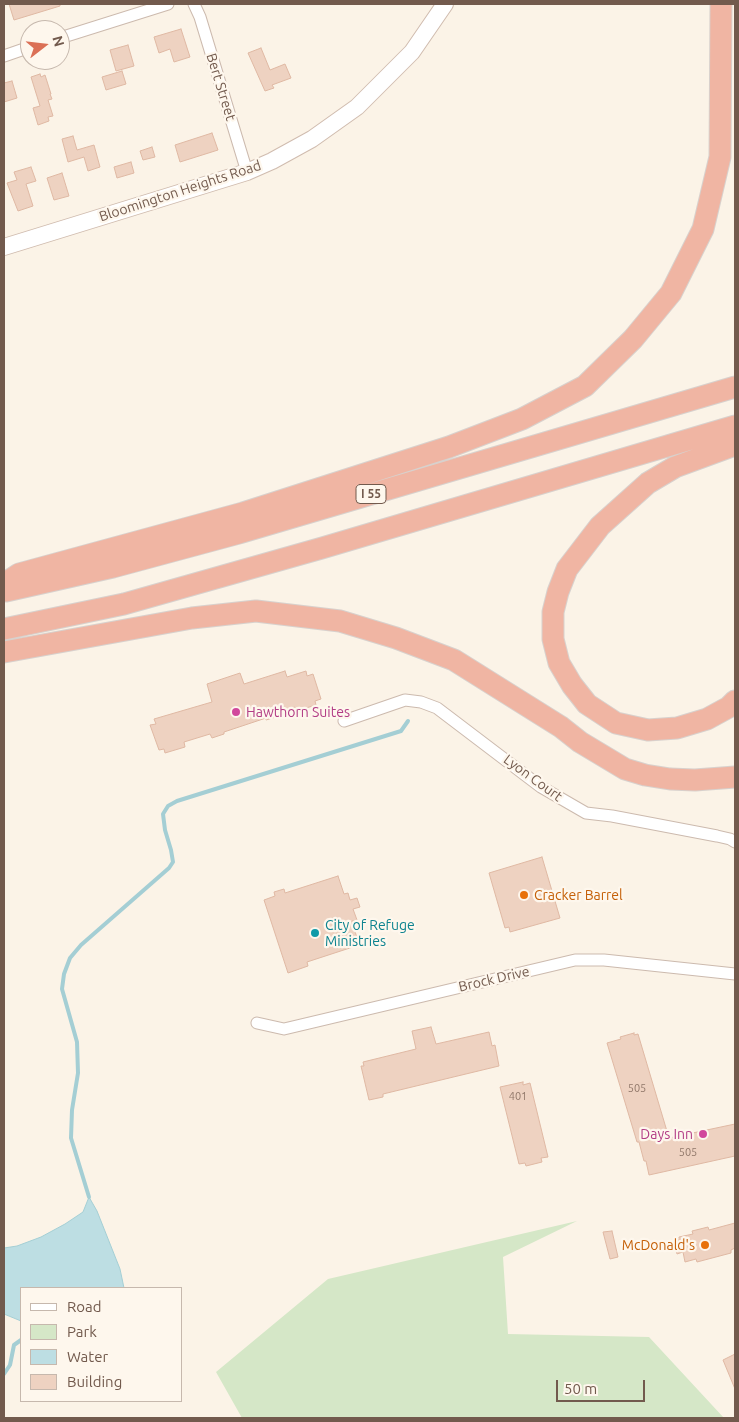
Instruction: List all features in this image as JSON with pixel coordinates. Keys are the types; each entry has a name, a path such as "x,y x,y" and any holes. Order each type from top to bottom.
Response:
{"highway":[{"path":"4,584 19,574 243,513 449,446 522,419 585,386 633,339 671,293 703,229 720,157 720,4"},
{"path":"694,399 735,376"},
{"name":"I 55","path":"4,592 113,567 239,533 735,387"},
{"path":"4,629 132,602 735,426"},
{"path":"735,445 675,467 661,475 648,483 600,526 567,569 553,612 552,639 559,663 572,685 587,704 616,723 648,730 677,728 707,719 729,707 735,701"},
{"path":"4,652 192,618 256,611 340,622 396,638 454,660 625,769 645,775 670,779 695,780 735,777"}],"main road":[{"name":"Bloomington Heights Road","path":"4,247 247,172 272,161 312,139 357,106 412,52 445,4"}],"street":[{"path":"70,35 168,4"},
{"name":"Bert Street","path":"194,4 200,16 247,172"},
{"path":"4,56 20,50"},
{"name":"Lyon Court","path":"344,721 405,700 421,702 437,708 541,787 586,813 612,816 717,836 735,842"},
{"name":"Brock Drive","path":"257,1023 284,1029 576,960 604,960 735,974"}],"green space":[{"path":"577,1221 503,1257 508,1334 649,1337 724,1418 242,1418 216,1372 328,1279"}],"water":[{"path":"89,1197 97,1211 120,1269 124,1287 20,1287 20,1321 4,1314 4,1248 17,1246 41,1237 83,1212"}],"building":[{"path":"9,4 60,4 60,6 14,20"},
{"path":"181,29 190,57 174,62 170,49 159,53 154,37"},
{"path":"128,45 134,66 116,71 110,50"},
{"path":"261,48 270,70 285,64 291,78 272,85 274,88 265,91 248,53"},
{"path":"122,71 126,84 106,90 102,77"},
{"path":"40,74 41,77 45,75 51,94 52,99 48,100 53,116 48,117 49,121 38,125 33,108 40,106 31,77"},
{"path":"12,81 17,98 4,102 4,83"},
{"path":"212,133 218,150 180,162 175,145"},
{"path":"73,136 77,150 94,145 100,167 88,171 84,157 68,162 62,139"},
{"path":"152,147 155,157 143,160 140,151"},
{"path":"131,162 134,173 117,178 114,167"},
{"path":"31,167 36,181 26,184 33,206 18,211 7,183 17,180 14,172"},
{"path":"62,173 69,196 54,200 47,178"},
{"name":"Hawthorn Suites","path":"285,671 287,677 306,671 307,676 313,674 321,699 315,701 316,705 296,711 295,707 278,713 279,716 266,720 266,718 212,738 210,734 184,742 185,747 165,753 164,749 159,750 150,725 156,724 154,719 212,702 207,684 240,673 244,684"},
{"name":"Cracker Barrel","path":"542,857 560,918 510,932 509,927 505,928 489,873"},
{"name":"City of Refuge Ministries","path":"338,876 344,894 348,893 350,900 357,898 360,907 353,909 357,920 352,921 359,945 307,962 308,966 288,973 264,900 275,896 274,892 284,889 285,893"},
{"path":"431,1027 436,1044 489,1032 492,1046 495,1045 499,1066 383,1094 383,1097 369,1100 361,1066 364,1066 363,1062 416,1049 412,1031"},
{"path":"634,1033 634,1035 638,1034 669,1138 735,1124 735,1156 649,1175 607,1043"},
{"path":"523,1082 523,1085 530,1083 548,1157 541,1158 542,1162 526,1166 525,1163 519,1164 500,1087"},
{"name":"McDonald's","path":"735,1223 735,1248 731,1250 731,1253 697,1262 696,1259 685,1262 683,1252 677,1254 674,1241 679,1240 679,1237 693,1234 692,1231 708,1227 709,1230"},
{"path":"612,1231 618,1257 610,1259 603,1232"},
{"path":"735,1354 735,1389 723,1360"}],"waterway":[{"path":"89,1197 71,1138 72,1110 78,1073 77,1042 62,989 64,974 70,958 81,945 169,868 173,862 163,814 168,806 177,801 401,731 408,721"},
{"path":"4,1374 10,1365 14,1345 20,1341"}],"place":[{"name":"Hawthorn Suites","path":"236,712"},
{"name":"Cracker Barrel","path":"524,895"},
{"name":"City of Refuge Ministries","path":"315,933"},
{"name":"Days Inn","path":"703,1134"},
{"name":"McDonald's","path":"705,1245"}]}
